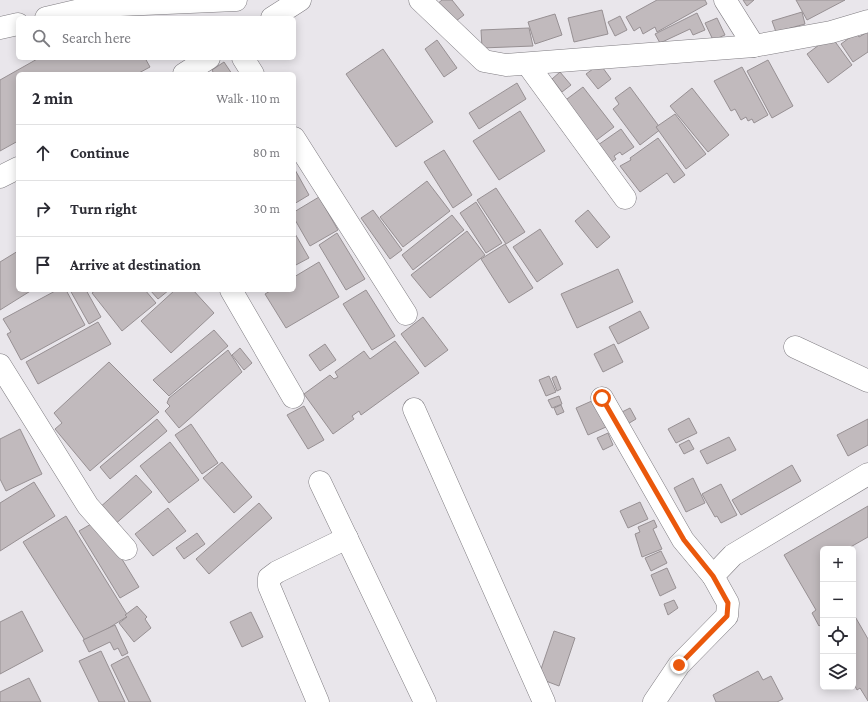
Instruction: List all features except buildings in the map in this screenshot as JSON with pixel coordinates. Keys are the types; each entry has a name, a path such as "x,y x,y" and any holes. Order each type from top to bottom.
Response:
{"street":[{"path":"54,16 97,6 236,0"},
{"path":"275,16 300,0"},
{"path":"420,0 484,61 506,65 528,65 754,46 831,32 868,21"},
{"path":"725,0 754,46"},
{"path":"0,28 16,24"},
{"path":"187,72 206,60"},
{"path":"244,60 252,72"},
{"path":"528,65 625,198"},
{"path":"296,141 406,314"},
{"path":"0,177 16,169"},
{"path":"232,292 293,397"},
{"path":"795,347 868,381"},
{"path":"0,365 88,506 126,549"},
{"path":"602,398 684,540 713,576 728,603 727,616 679,665 654,702"},
{"path":"414,409 544,702"},
{"path":"713,576 733,554 868,474"},
{"path":"320,482 425,702"},
{"path":"318,702 269,586 269,578 277,572 347,538"}],"route":[{"path":"602,398 684,540 713,576 728,603 727,616 679,665"}]}
